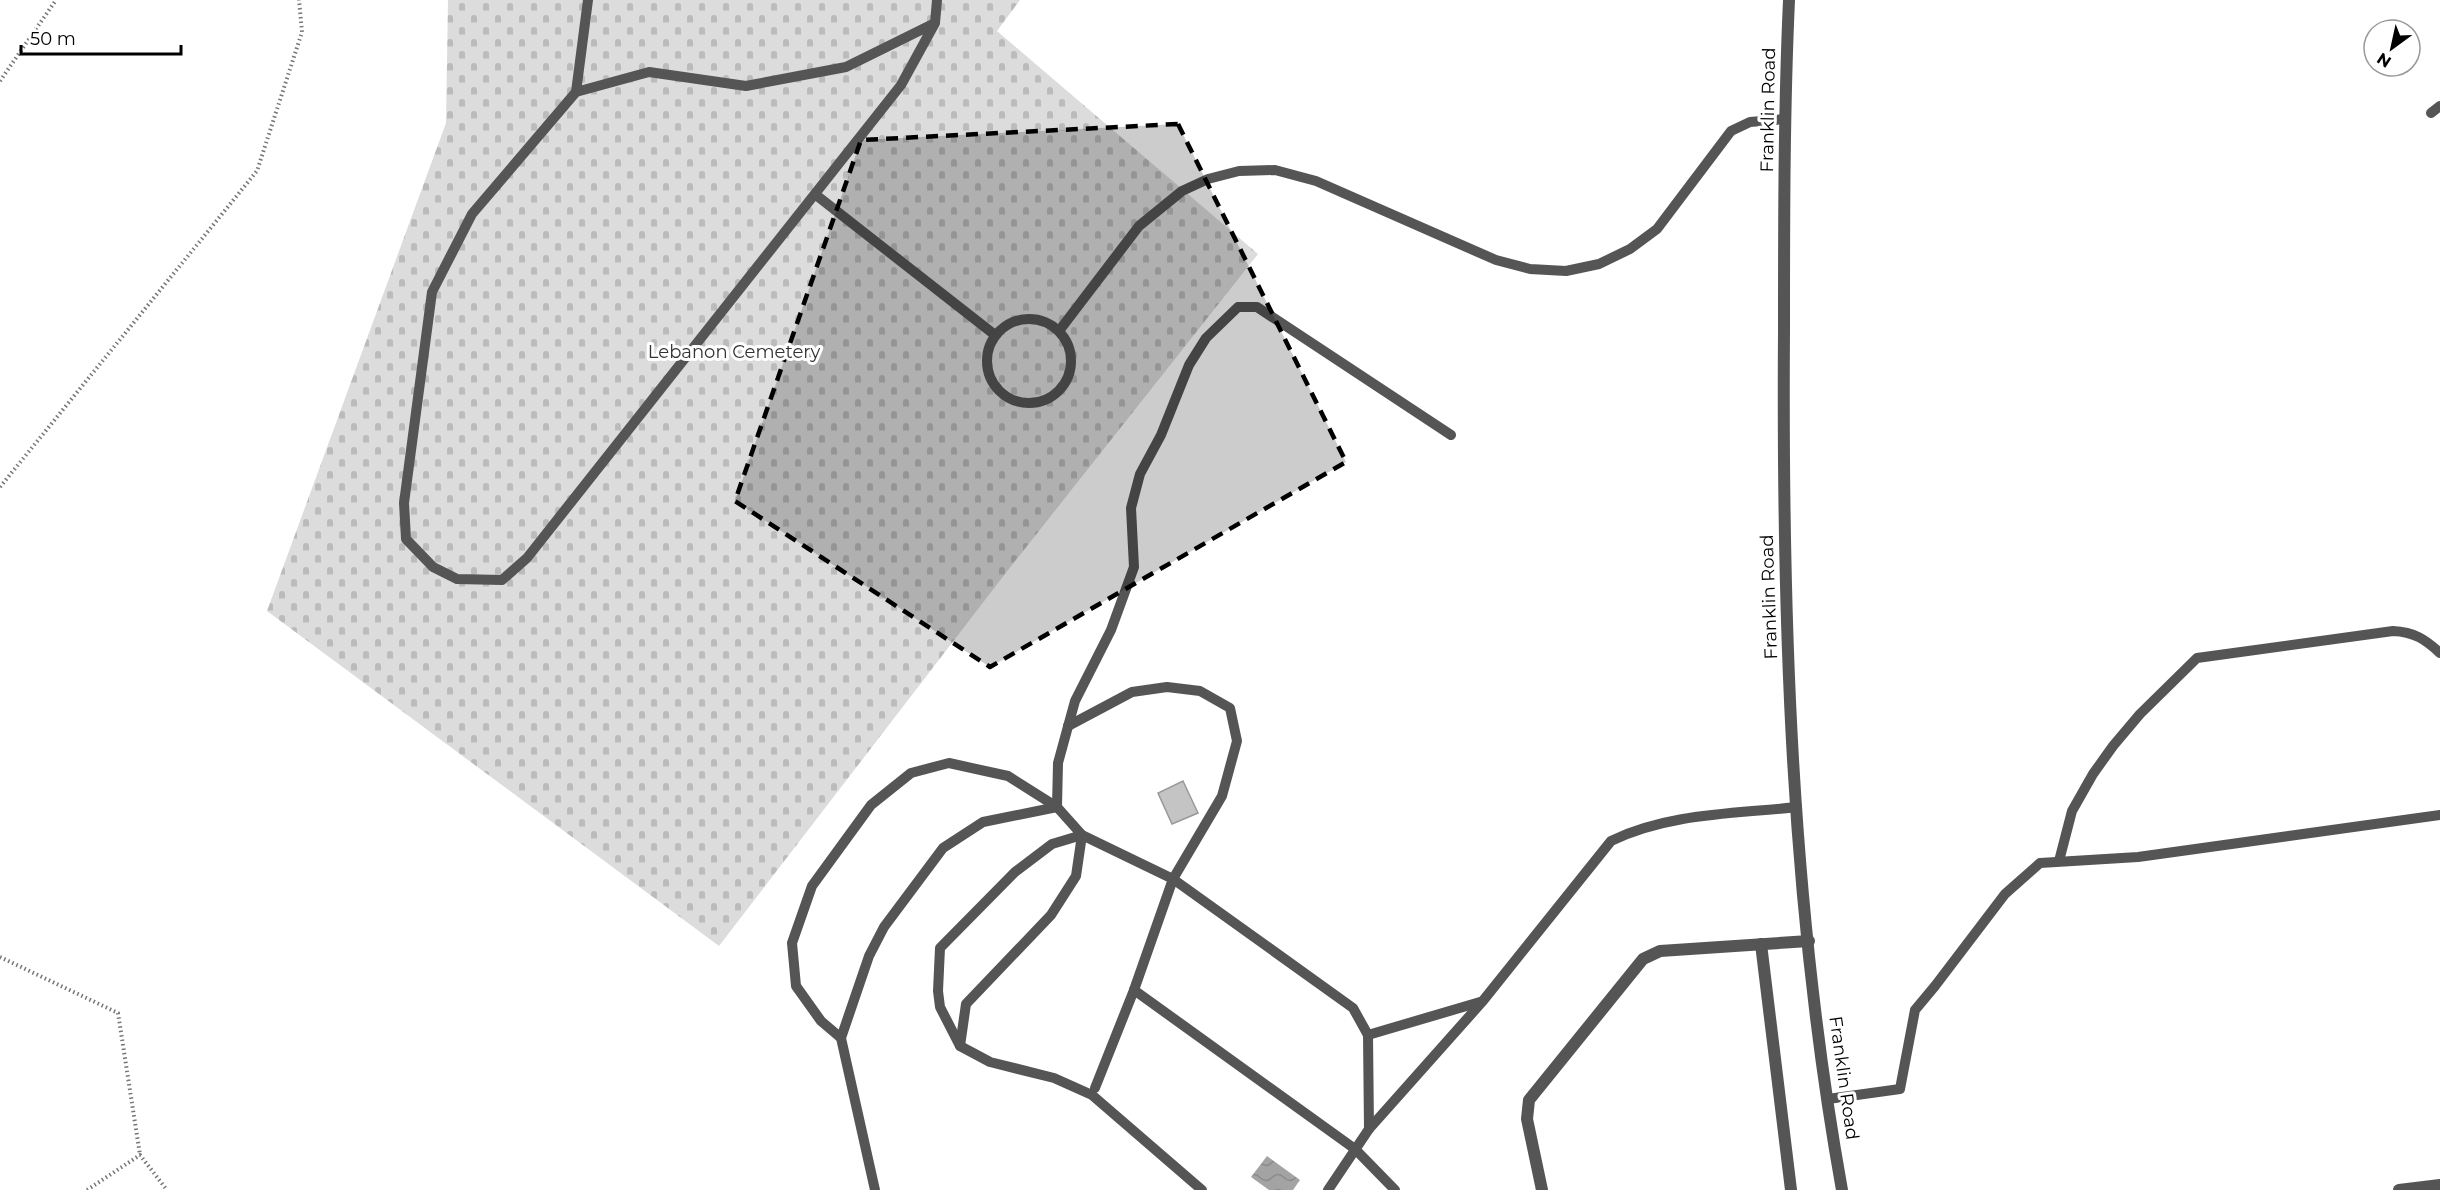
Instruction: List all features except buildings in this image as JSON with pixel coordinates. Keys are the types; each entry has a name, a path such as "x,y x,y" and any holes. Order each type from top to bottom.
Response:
{"street":[{"name":"Franklin Road","path":"1789,0 1785,119 1783,471 1787,631 1797,807 1809,941 1828,1099 1842,1190"},
{"path":"1542,1190 1527,1119 1529,1100 1643,959 1660,951 1809,941"},
{"path":"1761,944 1791,1190"},
{"path":"2399,1190 2440,1185"}],"lane":[{"path":"588,0 576,92 472,214 432,292 404,503 406,539 433,567 457,579 502,580 527,558 901,85 935,23 937,0"},
{"path":"576,92 649,72 746,86 846,67 935,23"},
{"path":"1059,331 1139,226 1182,191 1208,179 1239,171 1275,170 1316,181 1496,260 1530,269 1566,271 1599,264 1630,249 1657,229 1731,131 1750,122 1785,119"},
{"path":"816,195 995,335"},
{"path":"1057,807 1058,764 1075,701 1111,630 1134,567 1131,508 1140,474 1161,435 1189,365 1206,338 1238,308 1257,307 1451,435"},
{"path":"1032,319 1047,322 1059,331 1068,345 1071,359 1069,374 1062,386 1045,400 1031,403 1016,401 1004,394 990,377 987,363 988,348 995,335 1005,326 1018,320 1032,319"},
{"path":"2059,861 2072,811 2093,774 2140,714 2197,657 2393,631 2406,631 2424,639 2440,653"},
{"path":"1068,726 1132,692 1167,687 1200,691 1230,708 1237,741 1222,796 1173,879 1134,990 1095,1088"},
{"path":"841,1038 821,1021 796,986 792,943 812,886 871,805 911,773 949,763 1008,776 1057,807 1082,835 1173,879 1353,1008 1368,1035 1369,1129"},
{"path":"875,1190 841,1038 869,956 884,927 943,848 983,822 1057,807"},
{"path":"1328,1190 1369,1129 1482,1002 1611,841 1634,830 1662,822 1797,807"},
{"path":"1828,1099 1900,1089 1915,1010 2006,894 2040,863 2138,857 2440,815"},
{"path":"1082,835 1052,844 1015,872 940,948 938,991 940,1007 960,1046 990,1062 1054,1078 1092,1095 1202,1190"},
{"path":"960,1046 966,1004 1051,915 1076,876 1082,835"},
{"path":"1134,990 1355,1149 1395,1190"},
{"path":"1368,1035 1482,1002"}],"path":[{"path":"0,81 56,0"},
{"path":"0,487 257,171 302,32 299,0"},
{"path":"0,957 118,1013 140,1155 167,1190"},
{"path":"87,1190 140,1155"}],"highlighted area":[{"path":"1178,124 1346,462 990,667 735,501 861,140"}],"green space":[{"name":"Lebanon Cemetery","path":"448,0 1020,0 997,31 1258,254 1008,570 719,946 267,611 446,123"}],"water":[{"path":"1267,1156 1300,1180 1293,1190 1269,1190 1251,1177"}]}
